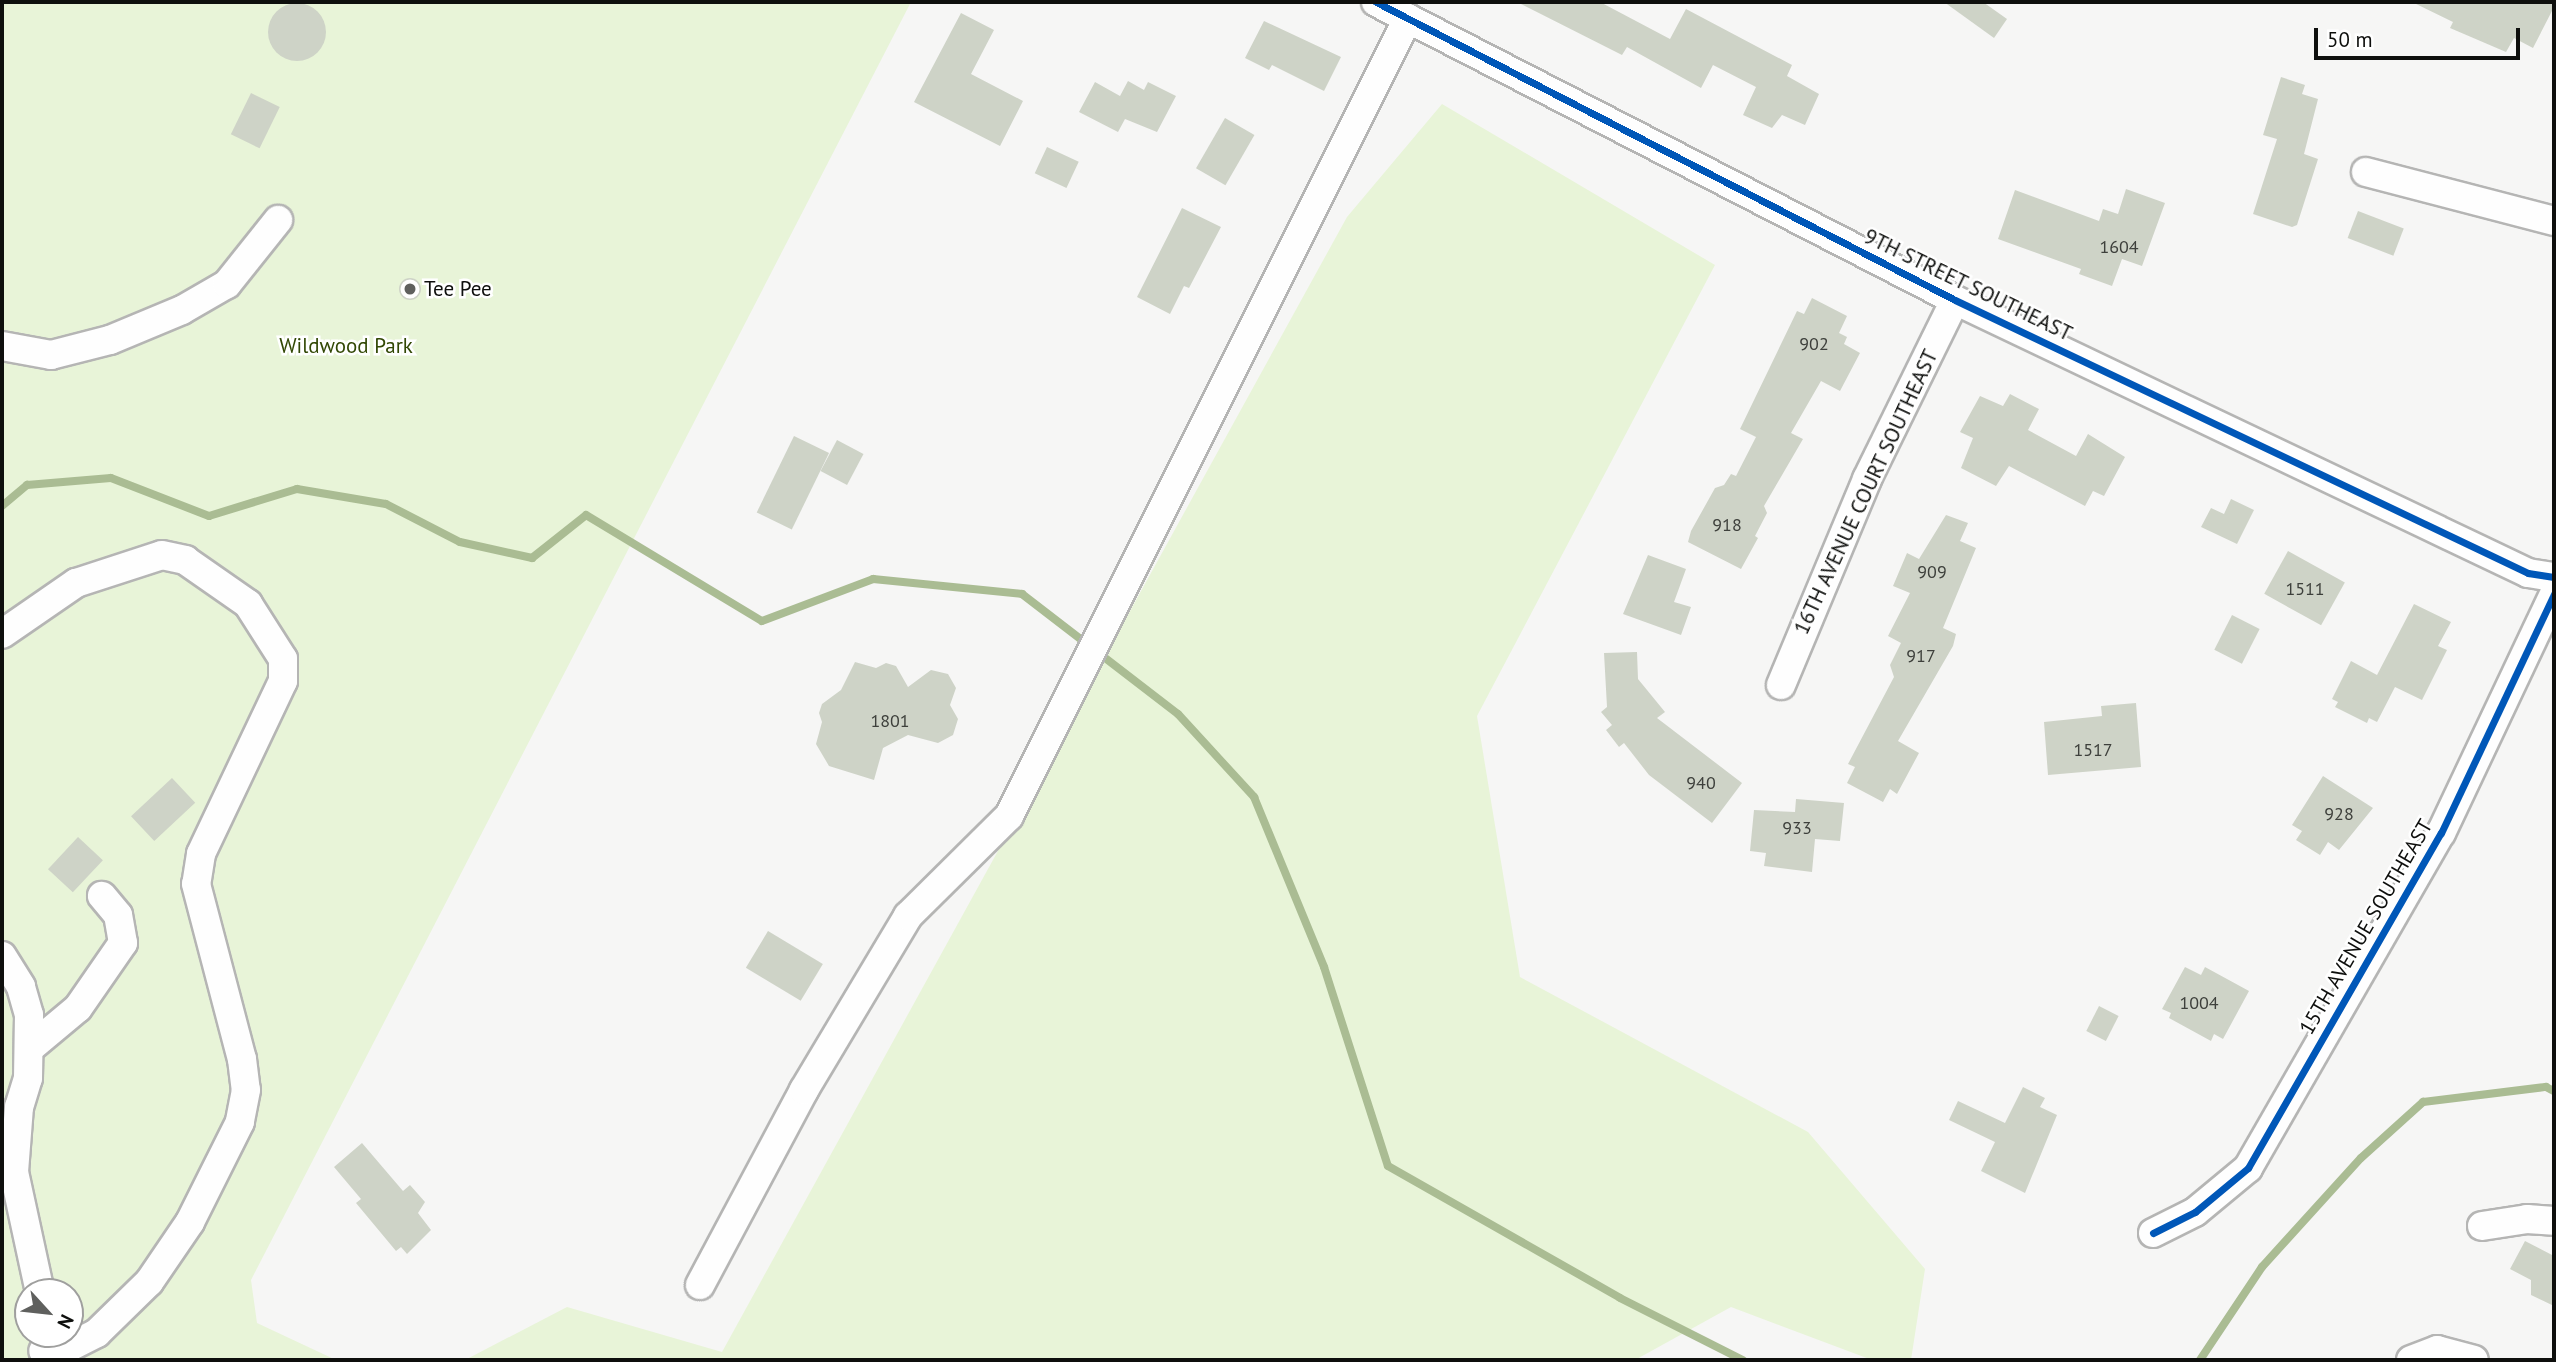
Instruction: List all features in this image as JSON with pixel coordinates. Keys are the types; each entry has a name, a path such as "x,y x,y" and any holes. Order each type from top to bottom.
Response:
{"street":[{"name":"9TH STREET SOUTHEAST","path":"1376,2 1955,300 2528,573 2554,577"},
{"path":"699,1285 804,1090 908,916 1009,816 1096,634 1408,18"},
{"path":"2366,173 2554,221"},
{"path":"2,346 51,355 110,340 183,310 227,284 278,220"},
{"name":"16TH AVENUE COURT SOUTHEAST","path":"1781,685 1867,480 1955,300"},
{"path":"2,634 76,583 162,555 186,560 248,604 283,659 283,681 201,854 196,884 242,1059 246,1090 240,1122 190,1222 149,1282 97,1333 69,1347 42,1349"},
{"name":"15TH AVENUE SOUTHEAST","path":"2153,1233 2195,1212 2248,1168 2441,833 2554,594"},
{"path":"30,1048 78,1009 123,943 118,915 102,896"},
{"path":"2,956 21,987 29,1015 30,1048 13,1172 37,1278"},
{"path":"2482,1226 2528,1219 2554,1221"},
{"path":"2411,1360 2438,1350 2474,1360"}],"green space":[{"name":"Wildwood Park","path":"2,2 911,2 251,1280 257,1323 336,1360 2,1360"},
{"path":"1442,104 1715,265 1477,716 1520,977 1808,1132 1925,1269 1911,1360 1872,1360 1731,1307 1635,1360 465,1360 567,1307 722,1352 1347,217"}],"building":[{"path":"1517,2 1600,2 1670,39 1686,9 1792,65 1787,76 1819,94 1805,125 1782,115 1772,128 1743,115 1756,87 1713,65 1701,88 1627,47 1622,55"},
{"path":"1944,2 1983,2 2007,19 1994,38"},
{"path":"2412,2 2554,2 2554,7 2533,48 2514,38 2506,52 2450,28 2453,22"},
{"path":"291,3 303,3 318,11 326,26 326,38 318,53 303,61 291,61 276,53 268,38 268,26 276,11"},
{"path":"961,13 994,30 971,74 1023,101 1000,146 914,102"},
{"path":"1264,21 1341,57 1324,91 1272,65 1269,70 1245,58"},
{"path":"2281,77 2305,85 2302,94 2318,99 2304,154 2318,159 2297,225 2292,227 2253,214 2277,139 2263,135"},
{"path":"1128,81 1144,90 1148,82 1176,96 1157,132 1125,119 1118,132 1079,112 1095,82 1120,96"},
{"path":"251,93 280,107 260,148 231,134"},
{"path":"1225,118 1254,135 1225,185 1196,168"},
{"path":"1047,147 1079,162 1066,188 1035,173"},
{"path":"2126,189 2165,203 2142,266 2122,259 2112,286 2079,274 2081,269 1998,239 2015,190 2099,221 2103,209 2118,214"},
{"path":"1182,208 1221,227 1189,288 1184,286 1170,314 1137,297"},
{"path":"2358,211 2404,229 2393,256 2348,238"},
{"name":"Tee Pee","path":"410,278 418,281 421,289 418,297 410,300 402,297 399,289 402,281"},
{"path":"1812,298 1847,316 1839,333 1847,337 1844,344 1860,353 1840,391 1821,381 1791,433 1803,439 1764,506 1767,513 1755,536 1758,538 1741,569 1688,542 1691,531 1715,488 1724,485 1731,474 1736,476 1756,437 1740,429 1797,311 1804,314"},
{"path":"2010,394 2039,409 2028,430 2076,456 2088,434 2125,457 2104,496 2093,491 2085,506 2009,466 1996,486 1961,468 1973,438 1960,432 1980,396 2003,406"},
{"path":"794,436 829,453 792,529 757,512"},
{"path":"837,440 863,454 847,485 821,471"},
{"path":"2231,499 2254,510 2237,544 2201,527 2211,508 2224,514"},
{"path":"1946,515 1968,523 1960,541 1976,548 1943,628 1956,634 1953,646 1898,741 1919,753 1897,794 1890,789 1883,802 1847,783 1855,767 1848,764 1894,677 1890,665 1901,643 1888,636 1910,593 1893,586 1907,553 1919,559"},
{"path":"2288,551 2345,583 2321,625 2264,594"},
{"path":"1648,555 1686,569 1674,602 1691,607 1681,635 1623,614"},
{"path":"2414,604 2451,622 2438,646 2447,650 2422,700 2395,687 2377,722 2369,718 2367,723 2335,707 2338,702 2332,699 2351,661 2377,675"},
{"path":"2232,615 2260,629 2242,664 2214,650"},
{"path":"1637,652 1638,679 1665,712 1657,718 1742,783 1712,823 1649,775 1624,743 1619,747 1606,730 1612,725 1601,712 1607,707 1604,653"},
{"path":"855,662 876,668 886,663 896,666 908,687 931,670 948,674 956,688 950,705 958,719 953,735 938,743 908,735 883,748 874,780 829,766 816,744 822,722 819,713 822,704 841,690"},
{"path":"2136,703 2141,767 2048,775 2044,722 2102,716 2101,706"},
{"path":"2323,776 2373,808 2339,850 2328,842 2320,855 2296,840 2302,831 2292,825"},
{"path":"172,778 195,803 154,841 131,816"},
{"path":"1796,799 1844,803 1840,841 1815,839 1812,872 1764,866 1766,853 1750,851 1754,810 1795,812"},
{"path":"78,837 103,860 73,892 48,869"},
{"path":"768,931 823,964 801,1001 746,968"},
{"path":"2185,967 2201,975 2205,967 2249,991 2223,1039 2214,1034 2211,1041 2169,1018 2171,1013 2162,1009"},
{"path":"2099,1006 2119,1016 2106,1041 2086,1031"},
{"path":"2023,1087 2045,1098 2040,1107 2057,1115 2025,1193 1981,1171 1995,1142 1949,1120 1958,1101 2005,1123"},
{"path":"362,1143 403,1191 410,1185 425,1202 418,1213 431,1230 407,1254 401,1247 396,1251 356,1203 361,1199 334,1167"},
{"path":"2525,1241 2554,1256 2554,1306 2531,1295 2531,1280 2510,1269"}],"waterway":[{"path":"2,506 27,485 111,478 209,516 297,489 386,504 460,542 532,558 586,515 762,621 873,579 1022,594 1178,714 1254,797 1324,967 1388,1166 1620,1298 1743,1360"},
{"path":"2200,1360 2262,1267 2361,1158 2423,1102 2546,1087 2554,1091"}],"cycle path":[{"path":"1376,2 1955,300 2528,573 2554,577"},
{"path":"2153,1233 2195,1212 2248,1168 2441,833 2554,594"}],"place":[{"name":"Tee Pee","path":"410,289"}]}
